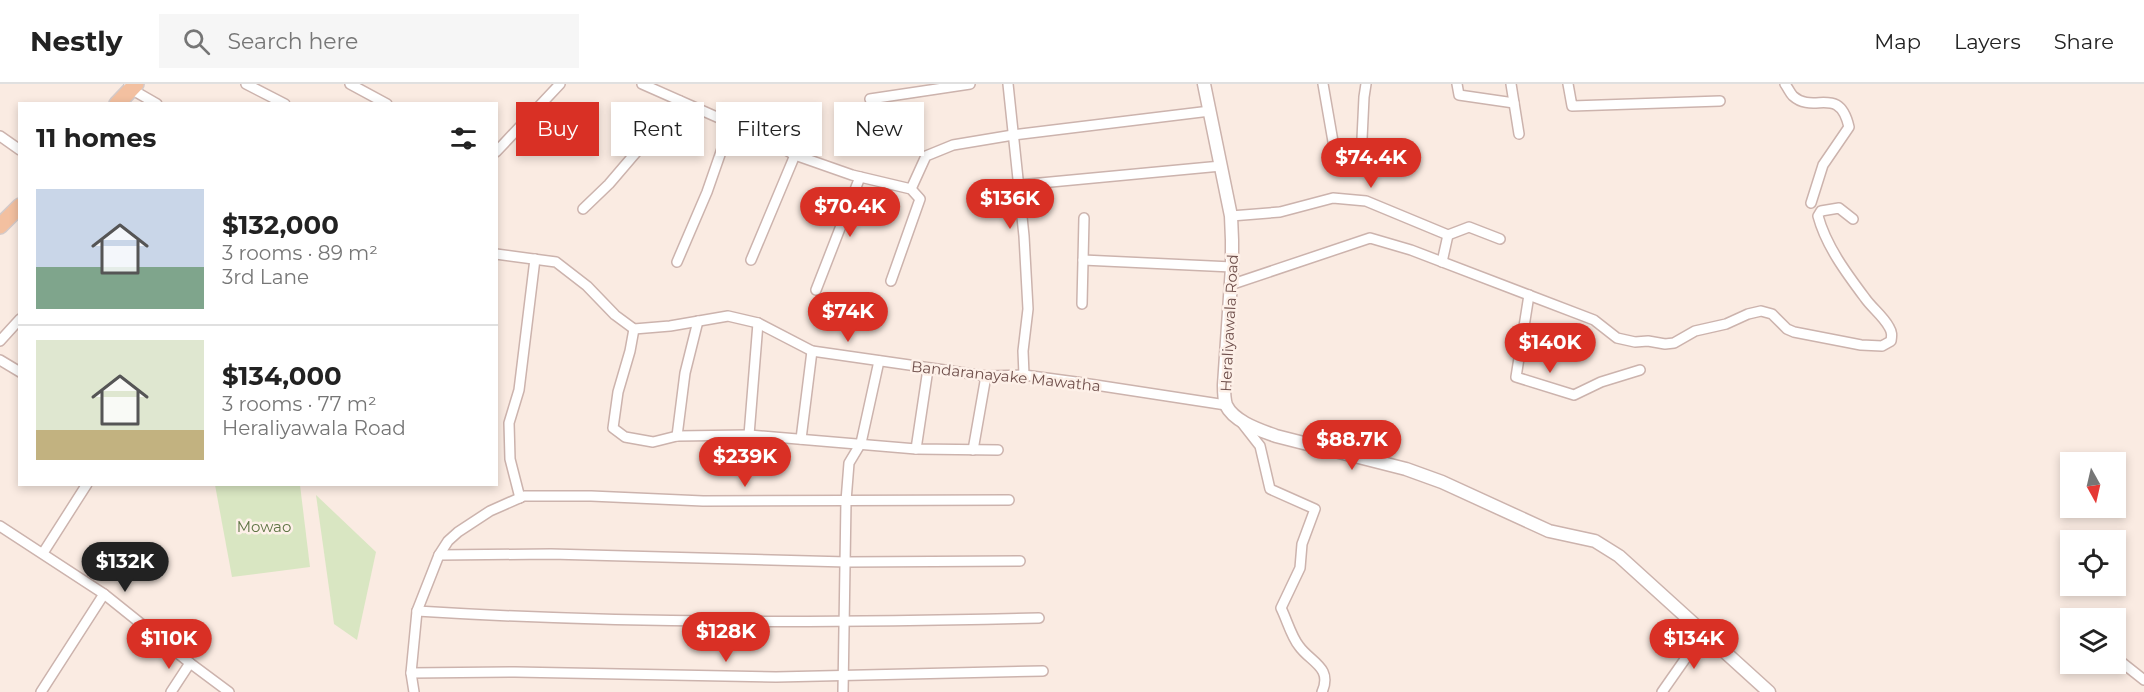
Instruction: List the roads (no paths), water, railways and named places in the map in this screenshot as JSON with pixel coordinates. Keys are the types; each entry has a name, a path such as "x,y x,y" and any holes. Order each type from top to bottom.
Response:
{"main road":[{"path":"119,102 132,86"},
{"path":"0,226 18,208"}],"street":[{"path":"246,84 281,102"},
{"path":"350,84 383,102"},
{"path":"498,150 560,84"},
{"path":"642,84 716,117"},
{"path":"870,99 970,84"},
{"path":"1008,84 1024,236 1028,309 1023,351 1024,375"},
{"name":"Heraliyawala Road","path":"1204,84 1231,216 1232,267 1224,385 1226,405 1238,418 1258,429 1297,442 1406,469 1442,482 1549,531 1595,541 1619,556 1769,692"},
{"path":"1323,84 1335,153"},
{"path":"1362,140 1366,84"},
{"path":"1457,84 1459,95 1514,103"},
{"path":"1511,84 1519,134"},
{"path":"1568,84 1572,106 1720,102"},
{"path":"1785,84 1794,97 1805,101 1836,103 1845,112 1849,127 1823,165 1811,203"},
{"path":"132,86 154,102"},
{"path":"584,209 609,184 680,101"},
{"path":"911,189 927,156 953,145 1013,135 1210,111"},
{"path":"0,136 18,149"},
{"path":"677,262 720,156"},
{"path":"751,260 795,156"},
{"path":"798,156 860,177 911,189 920,199 891,280"},
{"path":"1019,185 1221,166"},
{"path":"816,290 860,177"},
{"path":"1231,216 1280,212 1333,198 1366,201 1448,235 1469,227 1500,239"},
{"path":"1230,285 1370,238 1442,262 1594,320 1617,338 1635,342 1674,344 1695,331 1726,324 1761,311 1772,314 1787,329 1794,332 1861,345 1882,346 1891,340 1892,334 1822,233 1818,216 1821,211 1839,208 1853,219"},
{"path":"1082,304 1084,219"},
{"path":"1442,262 1448,235"},
{"path":"498,254 556,262 587,286 615,315 634,329 618,392 613,428 625,437 654,442 677,436 749,435 916,449 999,450"},
{"path":"520,498 510,459 509,423 519,390 535,259"},
{"path":"1083,260 1232,267"},
{"path":"1529,295 1516,376 1574,395 1601,382 1641,370"},
{"name":"Bandaranayake Mawatha","path":"634,329 728,316 758,323 812,351 986,376 1024,375 1226,405"},
{"path":"0,341 18,321"},
{"path":"677,436 686,373 698,321"},
{"path":"749,435 758,323"},
{"path":"801,440 812,351"},
{"path":"0,360 18,371"},
{"path":"843,692 847,561 846,501 849,463 861,443 879,361"},
{"path":"916,449 928,369"},
{"path":"973,450 986,376"},
{"path":"1238,418 1260,446 1270,489 1315,509 1302,544 1300,568 1281,608 1299,646 1322,668 1326,684 1323,692"},
{"path":"43,553 86,486"},
{"path":"414,692 411,673 417,611 439,555 448,541 458,532 490,511 524,496 703,501 1009,500"},
{"path":"0,526 104,594 229,692"},
{"path":"439,555 551,554 847,561 1020,561"},
{"path":"41,692 104,594"},
{"path":"417,611 519,618 845,623 1039,618"},
{"path":"1662,692 1704,632"},
{"path":"171,692 190,663"},
{"path":"2126,666 2144,680"},
{"path":"411,673 844,677 1043,672"}],"park label":[{"name":"Mowao","path":"264,526"}]}
